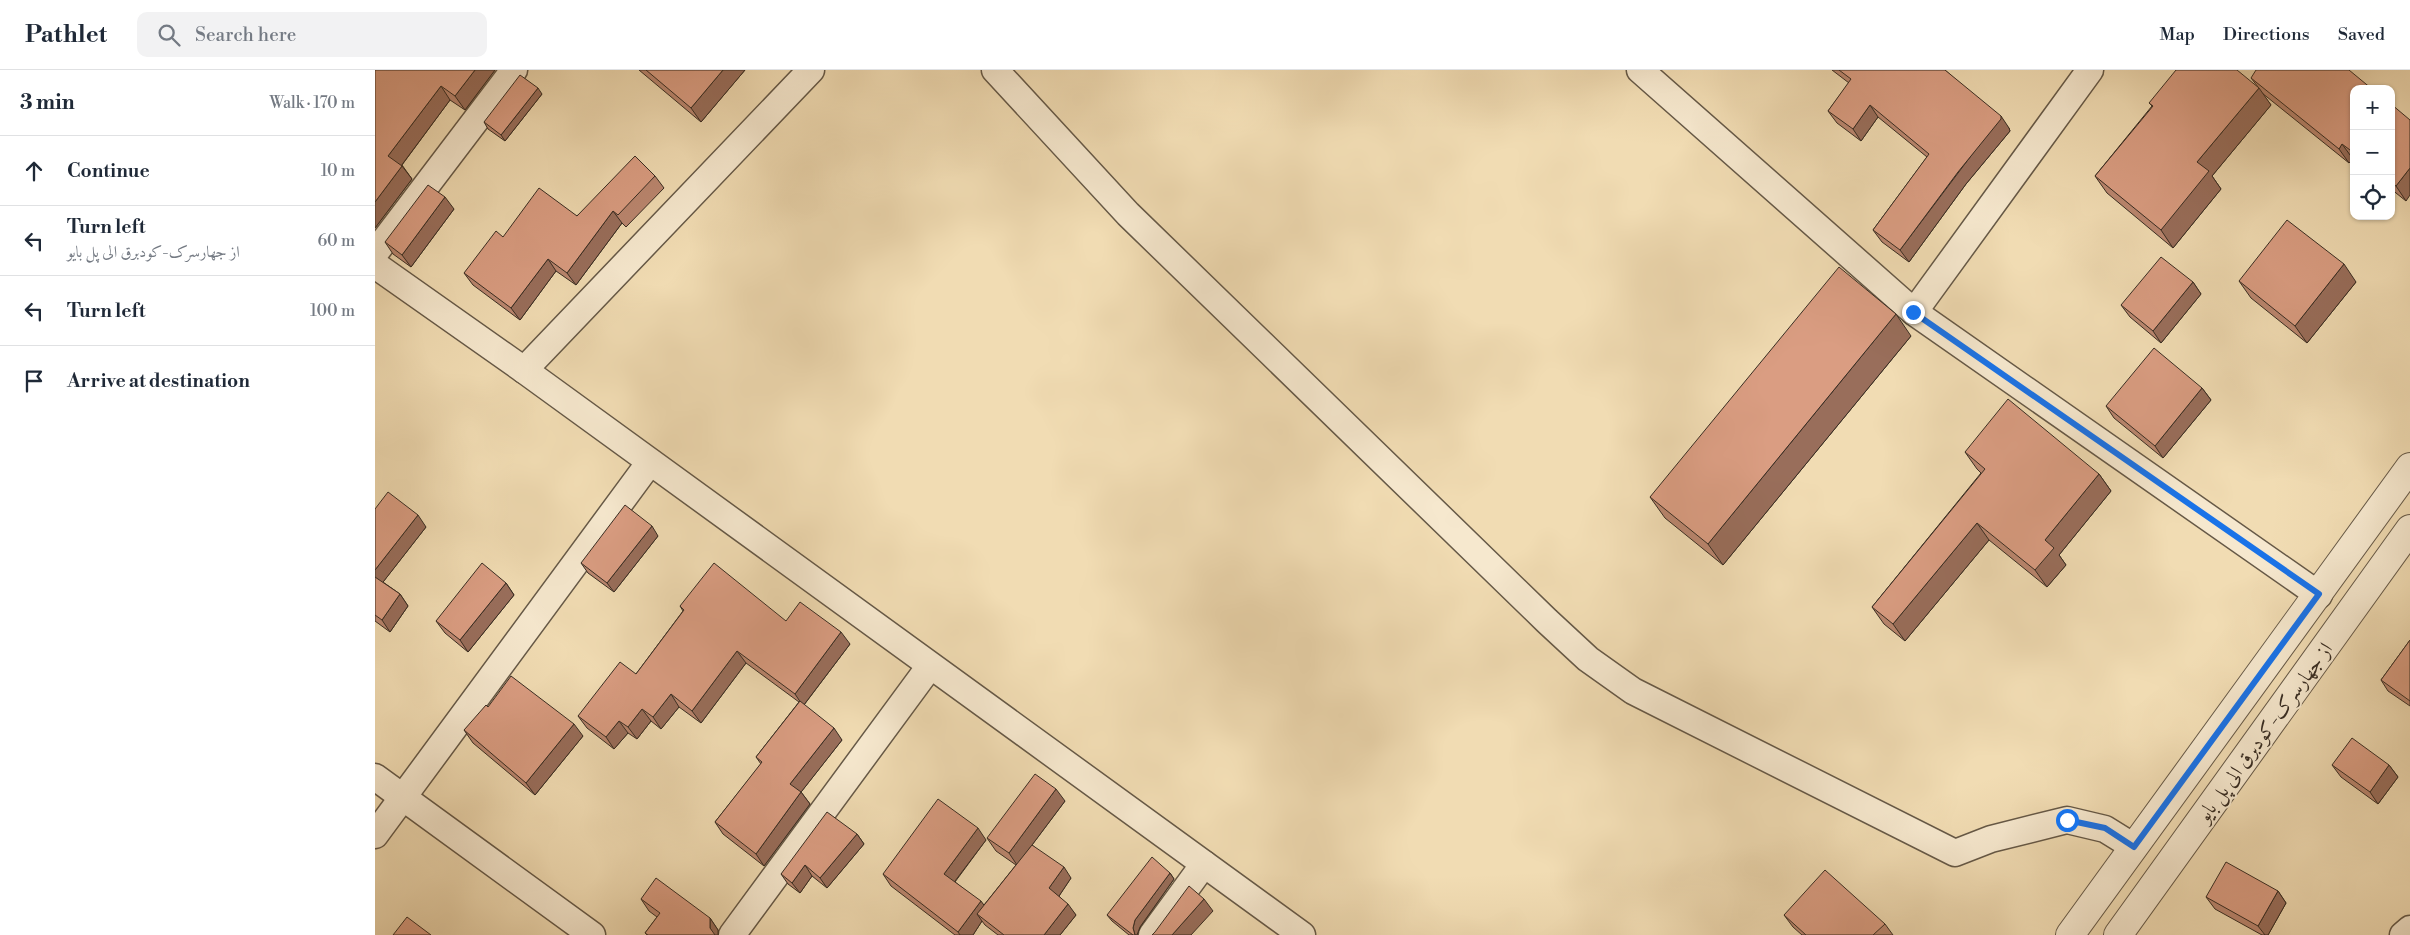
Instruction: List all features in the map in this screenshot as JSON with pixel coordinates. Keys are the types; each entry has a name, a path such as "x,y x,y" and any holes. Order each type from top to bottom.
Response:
{"street":[{"path":"375,253 514,70"},
{"path":"524,370 811,70"},
{"path":"995,70 1142,228 1547,621 1588,659 1633,691 1955,853 1991,839 2067,820 2105,828 2134,847"},
{"path":"1640,70 1913,312 2319,594"},
{"path":"1913,312 2090,70"},
{"path":"375,265 524,370 1301,935"},
{"path":"375,835 650,462"},
{"name":"از جهارسرک-کودبرق الی پل بایو","path":"2070,935 2410,467"},
{"name":"از جهارسرک-کودبرق الی پل بایو","path":"2118,935 2410,529"},
{"path":"732,935 930,666"},
{"path":"375,777 592,935"},
{"path":"1152,935 1204,864"},
{"path":"2403,935 2410,929"}],"building":[{"path":"375,70 475,70 455,96 441,86 388,156 402,166 375,202"},
{"path":"646,70 723,70 691,108"},
{"path":"1839,70 1945,70 2001,116 2001,119 1958,172 1900,250 1873,230 1929,154 1870,105 1853,129 1828,111 1851,79"},
{"path":"2176,70 2237,70 2259,88 2197,162 2209,171 2161,230 2095,176 2153,106 2149,103"},
{"path":"2256,70 2349,70 2367,85 2350,85 2350,150 2342,144 2339,149 2251,78"},
{"path":"520,75 538,88 501,135 484,122"},
{"path":"2395,107 2410,120 2410,168 2396,186"},
{"path":"635,156 655,176 618,215 613,211 567,273 548,259 511,308 464,273 496,231 503,237 539,188 577,216"},
{"path":"428,185 445,197 402,255 385,242"},
{"path":"2287,220 2344,264 2295,326 2239,281"},
{"path":"2161,257 2193,282 2153,331 2121,305"},
{"path":"1839,267 1896,314 1708,544 1650,497"},
{"path":"2154,348 2202,388 2155,446 2106,406"},
{"path":"2008,399 2099,474 2045,540 2054,548 2035,570 1977,523 1893,624 1872,607 1985,469 1965,452"},
{"path":"388,492 418,515 375,570 375,509"},
{"path":"625,505 652,526 607,583 581,563"},
{"path":"482,563 506,583 460,640 436,621"},
{"path":"714,563 786,621 800,602 841,632 795,694 737,651 692,711 671,694 653,717 642,709 628,727 619,721 606,737 578,716 620,662 636,674 684,610 680,606"},
{"path":"375,577 400,594 382,620 375,615"},
{"path":"2410,640 2410,701 2381,680"},
{"path":"511,676 574,724 526,783 464,730 486,705 488,707"},
{"path":"800,701 834,728 790,784 801,792 756,854 715,822 762,762 756,757"},
{"path":"2352,738 2389,765 2370,792 2332,765"},
{"path":"1035,774 1056,789 1009,853 987,838"},
{"path":"938,799 978,828 944,874 981,901 958,932 883,874"},
{"path":"827,812 857,834 820,878 805,865 792,883 781,874"},
{"path":"1032,845 1064,867 1049,888 1068,904 1044,935 1004,935 977,914"},
{"path":"1152,857 1170,873 1135,920 1133,928 1135,935 1133,935 1107,915"},
{"path":"2226,862 2278,891 2258,926 2206,897"},
{"path":"1825,870 1885,924 1873,935 1806,935 1784,915"},
{"path":"656,878 710,918 710,928 715,935 648,935 645,933 660,913 641,899"},
{"path":"1189,886 1204,899 1172,935 1152,935 1155,932"},
{"path":"407,917 431,935 393,935"}],"route":[{"path":"1913,312 2319,594 2134,847 2105,828 2067,820"}]}
